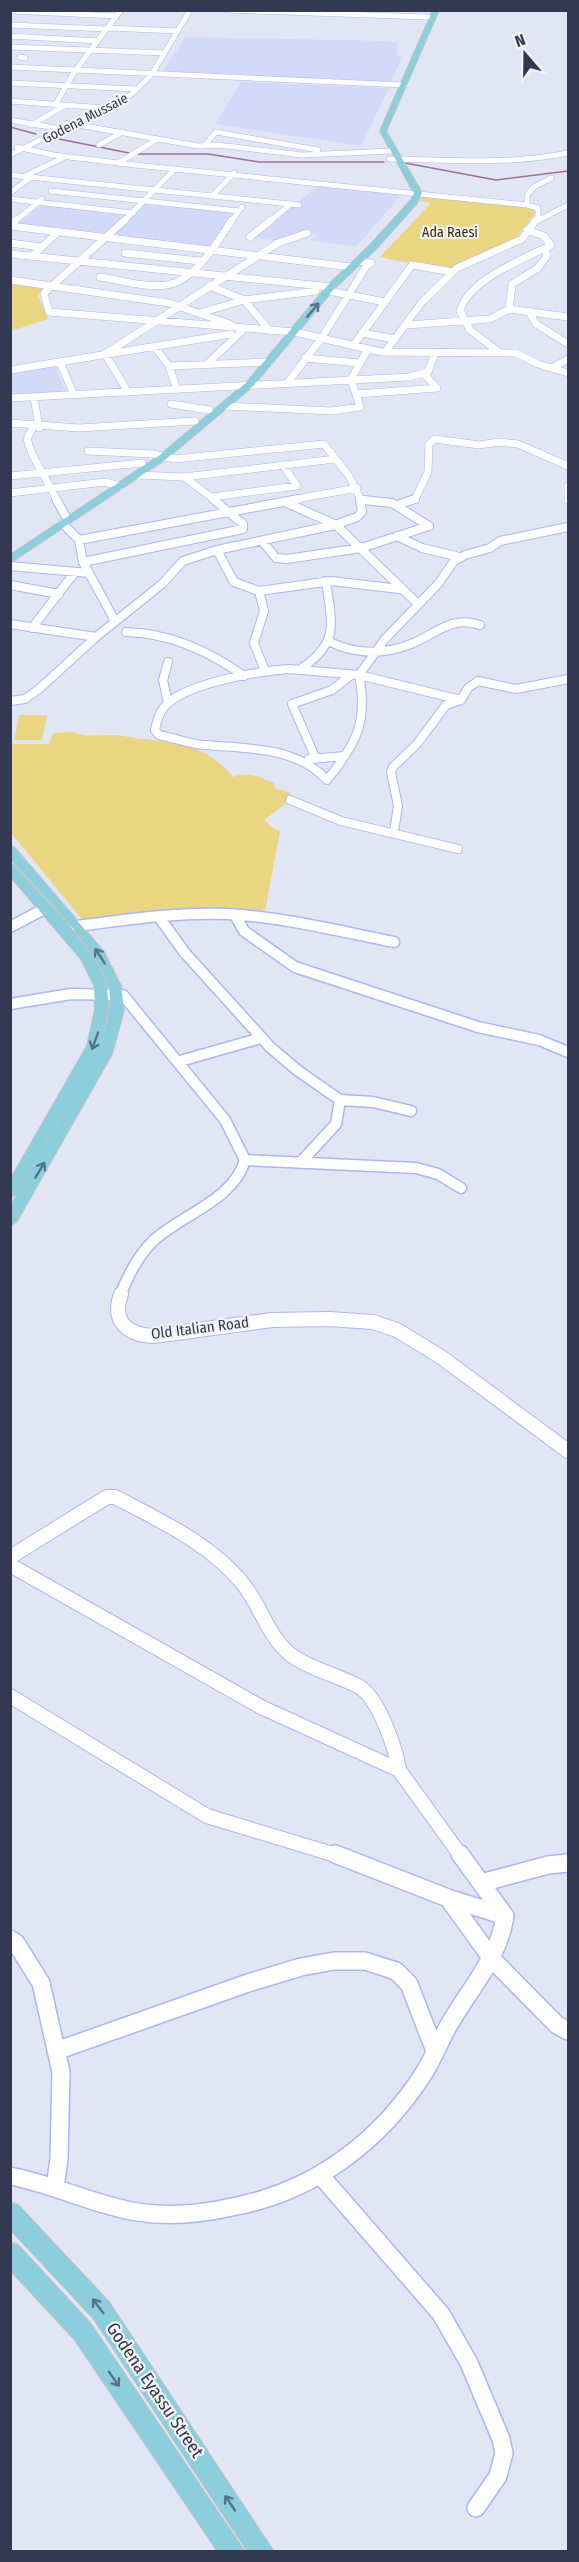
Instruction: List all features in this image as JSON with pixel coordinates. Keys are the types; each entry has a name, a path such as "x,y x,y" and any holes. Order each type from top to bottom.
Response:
{"main road":[{"path":"12,554 142,463 236,386 283,332 324,289 355,261 406,199 408,192 390,155 383,131 391,101 436,10"},
{"path":"424,34 429,14"},
{"path":"112,484 137,475 163,458 250,384 295,332 341,266 366,255 414,201 418,193 390,155"},
{"path":"10,850 76,926 107,966 117,993 117,1020 105,1054 10,1221"},
{"path":"10,868 87,958 97,974 102,993 100,1026 94,1046 10,1193"},
{"name":"Godena Eyassu Street","path":"10,2212 34,2240 74,2276 101,2310 262,2552"},
{"name":"Godena Eyassu Street","path":"10,2253 83,2332 233,2552"}],"street":[{"name":"Godena Mussaie","path":"10,155 55,128 86,119 137,89 152,75 165,53 183,10"},
{"name":"Godena Mussaie","path":"21,147 71,123 129,89 143,74 190,10"},
{"path":"227,10 429,14"},
{"path":"10,11 119,13"},
{"path":"12,69 58,13"},
{"path":"57,102 75,71 119,13"},
{"path":"10,24 174,31"},
{"path":"10,36 98,41"},
{"path":"10,48 165,53"},
{"path":"12,69 399,86"},
{"path":"10,83 137,89"},
{"path":"10,96 57,102 64,106 106,108"},
{"path":"10,101 57,102"},
{"path":"31,124 64,106"},
{"path":"52,113 86,119"},
{"path":"10,120 55,128"},
{"path":"71,123 156,140 296,155 390,155 491,161 543,158 568,153"},
{"path":"204,146 216,132 330,154"},
{"path":"99,145 119,134"},
{"path":"118,163 156,140"},
{"path":"10,141 21,147 65,157 527,205 538,208 538,218"},
{"path":"10,193 28,177 65,157"},
{"path":"175,169 146,201 43,295 51,313 245,331 295,332 368,351 499,352 524,355 568,373"},
{"path":"213,195 234,173"},
{"path":"10,175 299,205"},
{"path":"250,186 254,175"},
{"path":"527,205 527,195 534,187 551,178"},
{"path":"10,226 64,180"},
{"path":"51,191 239,211"},
{"path":"100,277 168,285 200,261 248,199"},
{"path":"10,200 133,213"},
{"path":"250,237 291,204"},
{"path":"385,352 422,302 453,272 522,239 538,218 568,205"},
{"path":"10,212 24,214"},
{"path":"10,226 341,266 355,261 371,263 367,265 321,339 288,381"},
{"path":"499,352 470,330 460,311 462,304 488,276 550,245 550,240 527,230"},
{"path":"32,256 58,231"},
{"path":"105,354 259,255 281,242 307,233"},
{"path":"85,290 138,241"},
{"path":"10,243 41,247"},
{"path":"509,309 512,284 542,264 547,255 546,249"},
{"path":"124,253 200,261"},
{"path":"10,254 226,276 324,289 385,302"},
{"path":"353,346 412,265 453,272"},
{"path":"500,269 524,276"},
{"path":"10,280 179,305 245,331"},
{"path":"168,285 169,303"},
{"path":"210,286 244,300 270,331"},
{"path":"200,313 244,300 324,289"},
{"path":"407,325 494,318 509,309 568,319"},
{"path":"529,312 536,324 568,344"},
{"path":"561,324 568,319"},
{"path":"546,331 553,327"},
{"path":"10,370 245,331"},
{"path":"208,363 245,331"},
{"path":"362,333 395,339"},
{"path":"154,346 169,366 177,389"},
{"path":"225,406 332,411 360,407 351,379 368,351"},
{"path":"424,374 435,353"},
{"path":"105,354 128,392"},
{"path":"305,358 359,363"},
{"path":"552,368 568,359"},
{"path":"60,362 74,395"},
{"path":"169,366 269,362"},
{"path":"10,398 424,374"},
{"path":"357,394 437,388 424,374"},
{"path":"34,397 36,427 27,439 64,519 79,540 83,562 115,621"},
{"path":"171,404 209,410"},
{"path":"83,440 195,421"},
{"path":"10,423 36,427 163,458 324,444 357,488 363,500 362,512 357,517 335,525 217,550 183,561 162,584 115,621 25,699 25,707 10,702"},
{"path":"397,505 415,500 428,472 429,444 435,439 479,445 499,442 518,444 568,466"},
{"path":"83,440 97,466 112,484"},
{"path":"137,475 184,477 335,459"},
{"path":"10,476 142,463"},
{"path":"212,497 297,486 283,465"},
{"path":"243,469 249,476"},
{"path":"83,562 240,531 243,524 212,497 184,477"},
{"path":"10,493 112,484"},
{"path":"254,484 260,491"},
{"path":"568,486 566,491 568,500"},
{"path":"79,540 357,488"},
{"path":"263,542 271,553 281,560 360,548 429,526 388,501 363,500"},
{"path":"285,502 319,514 335,525 417,603"},
{"path":"316,759 292,704 332,690 355,676 417,603 440,582 455,560 496,546 500,541 568,527"},
{"path":"397,536 422,548 456,556 455,560"},
{"path":"217,550 234,582 259,591 326,581 399,588"},
{"path":"10,566 89,573"},
{"path":"32,628 75,572"},
{"path":"298,671 322,655 330,642 332,627 326,581"},
{"path":"10,585 59,594"},
{"path":"259,591 264,611 254,643 265,671"},
{"path":"330,642 344,649 372,654 409,645 447,624 462,622 480,625"},
{"path":"10,624 96,637"},
{"path":"126,632 161,636 213,654 244,676"},
{"path":"168,662 163,680 168,703"},
{"path":"355,676 366,693 366,708 345,756 327,780 316,768 260,748 203,746 159,735 155,730 158,714 168,703 181,695 265,671 298,671 355,676 460,700"},
{"path":"394,832 398,806 393,767 417,744 446,705 460,700 473,682 516,689 568,680"},
{"path":"292,759 345,756"},
{"path":"290,800 341,821 458,849"},
{"path":"10,927 46,908"},
{"path":"76,926 159,917 235,915 266,917 394,942"},
{"path":"235,915 244,931 296,967 478,1027 539,1040 568,1052"},
{"path":"159,917 186,956 261,1038 290,1065 340,1100 373,1102 411,1111"},
{"path":"10,1004 56,995 102,993 117,993 128,999 225,1120 245,1160 416,1168 438,1174 461,1188"},
{"path":"180,1061 261,1038"},
{"path":"300,1163 336,1124 340,1100"},
{"name":"Old Italian Road","path":"245,1160 238,1176 229,1186 159,1234 141,1252 128,1274 117,1304 117,1315 124,1328 136,1335 154,1336 279,1319 329,1318 374,1322 397,1330 441,1357 568,1451"},
{"path":"10,1557 107,1497 115,1497 177,1530 230,1570 244,1585 276,1639 292,1656 361,1687 376,1708 396,1749 399,1770 505,1916 504,1927 492,1959 456,2012 419,2081 381,2125 321,2176 250,2203 191,2214 155,2214 122,2209 10,2175"},
{"path":"10,1565 261,1707 399,1770"},
{"path":"10,1696 207,1816 326,1851 448,1898 505,1916"},
{"path":"481,1882 548,1865 568,1863"},
{"path":"448,1898 492,1959 557,2025 568,2031"},
{"path":"10,1940 16,1943 41,1983 61,2072 59,2159 55,2188"},
{"path":"56,2051 248,1983 301,1967 334,1961 365,1961 396,1971 409,1984 435,2052"},
{"path":"321,2176 441,2314 470,2363 501,2439 504,2453 498,2476 476,2508"}],"shaded area":[{"path":"186,37 385,41 397,43 397,55 402,57 391,82 162,71"},
{"path":"241,82 389,88 361,146 215,124"},
{"path":"321,184 403,193 356,247 310,240 318,235 306,232 278,241 253,237"},
{"path":"148,202 234,211 208,247 110,236"},
{"path":"41,205 127,214 106,233 18,224"},
{"path":"55,365 66,393 11,395 10,373"}],"green space":[{"name":"Ada Raesi","path":"424,195 534,207 538,210 516,238 448,271 380,257 431,203 420,201"},
{"path":"11,282 48,287 38,295 48,319 11,331"},
{"path":"19,715 47,715 42,740 14,740"},
{"path":"73,732 84,735 117,735 182,745 208,755 221,764 233,777 254,776 274,783 275,788 291,793 284,805 264,820 280,831 265,911 184,909 90,921 82,919 11,833 10,744 49,744 53,733"}],"waterway":[{"path":"10,127 36,134"},
{"path":"54,138 129,153"},
{"path":"136,154 208,154 259,162 384,162"},
{"path":"405,163 496,180 568,171"}]}
